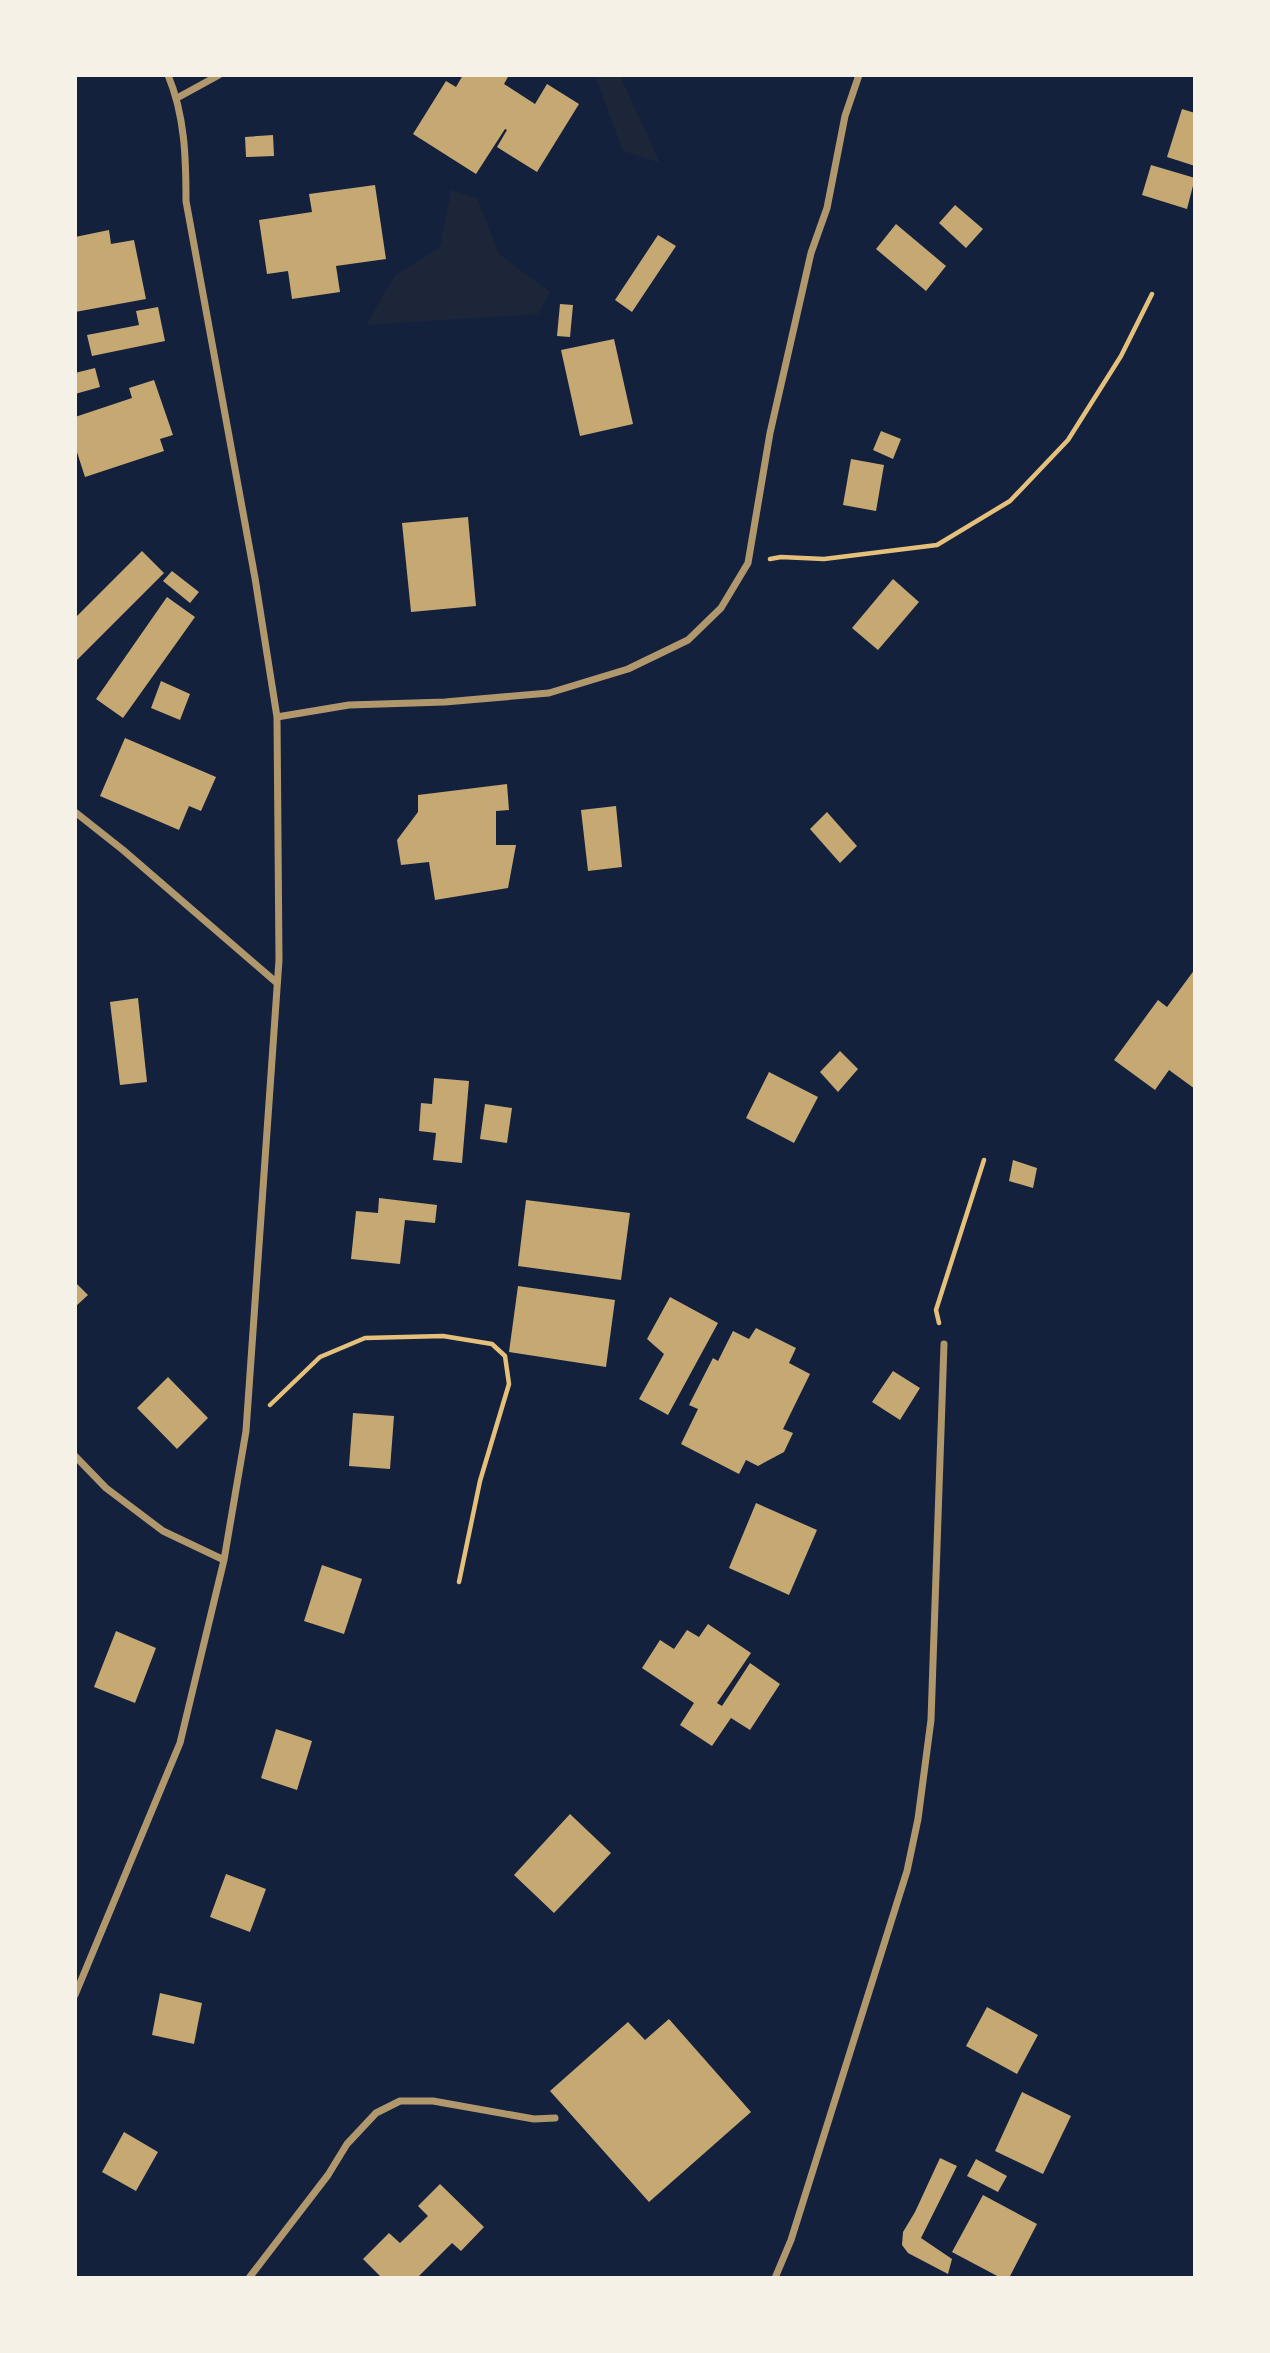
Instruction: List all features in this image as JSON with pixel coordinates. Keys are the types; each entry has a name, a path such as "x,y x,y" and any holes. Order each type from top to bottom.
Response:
{"street":[{"path":"75,1995 180,1743 224,1560 246,1431 279,960 277,718 255,578 188,215 186,149 177,98 168,75"},
{"path":"177,98 219,75"},
{"path":"277,718 349,705 445,702 549,693 628,669 688,640 721,608 748,563 770,433 811,253 827,208 845,116 859,75"},
{"path":"75,812 123,850 276,983"},
{"path":"775,2278 791,2240 907,1871 918,1819 931,1720 944,1344"},
{"path":"75,1456 106,1488 163,1531 224,1560"},
{"path":"249,2278 328,2175 347,2144 376,2113 400,2101 433,2101 534,2119 555,2118"}],"path":[{"path":"748,563 781,557 824,559 937,545 1010,501 1068,440 1121,356 1152,294"},
{"path":"944,1344 936,1310 984,1160"},
{"path":"246,1431 320,1357 366,1338 443,1336 492,1344 505,1356 509,1384 480,1481 458,1582"}],"shaded area":[{"path":"595,75 624,75 622,80 660,163 623,151"},
{"path":"451,190 477,198 499,254 550,292 538,314 366,325 395,275 440,247"}],"building":[{"path":"463,75 509,75 504,84 535,104 547,84 579,104 537,172 497,147 507,130 505,129 476,174 413,134 446,81 456,87"},
{"path":"1182,109 1195,113 1195,166 1167,157"},
{"path":"273,135 274,156 246,157 245,137"},
{"path":"1151,165 1195,178 1187,209 1142,195"},
{"path":"375,185 386,259 336,266 340,292 292,299 288,271 267,274 259,220 312,212 309,194"},
{"path":"955,205 983,229 966,248 939,223"},
{"path":"896,224 946,266 926,291 876,249"},
{"path":"109,230 111,244 134,240 146,299 75,312 75,237"},
{"path":"658,235 676,246 632,312 615,300"},
{"path":"560,304 573,305 570,337 557,336"},
{"path":"158,307 165,341 92,356 87,335 139,325 136,311"},
{"path":"614,339 633,424 580,436 561,350"},
{"path":"95,368 100,387 75,394 75,373"},
{"path":"154,380 173,435 160,439 164,451 85,477 75,446 75,417 132,398 129,388"},
{"path":"881,431 901,439 893,459 873,450"},
{"path":"851,459 884,465 876,511 843,505"},
{"path":"468,517 476,606 411,612 402,523"},
{"path":"142,551 164,573 75,662 75,618"},
{"path":"172,571 199,592 190,603 163,581"},
{"path":"893,579 919,602 878,650 852,628"},
{"path":"167,597 195,617 123,718 96,699"},
{"path":"161,681 190,694 180,720 151,708"},
{"path":"125,738 216,777 201,811 189,806 179,830 100,796"},
{"path":"507,784 509,810 496,811 496,845 516,845 508,888 435,900 429,862 401,865 397,840 418,812 418,795"},
{"path":"616,806 622,867 588,871 581,810"},
{"path":"827,812 857,846 840,863 810,829"},
{"path":"1195,969 1195,1089 1169,1070 1155,1090 1114,1060 1158,1000 1167,1007"},
{"path":"138,998 147,1082 120,1085 110,1002"},
{"path":"840,1051 858,1069 838,1092 820,1072"},
{"path":"769,1072 818,1097 794,1143 746,1118"},
{"path":"434,1078 469,1081 462,1163 433,1160 436,1133 419,1131 421,1103 432,1104"},
{"path":"485,1104 512,1108 507,1143 480,1139"},
{"path":"1013,1160 1037,1168 1033,1188 1009,1181"},
{"path":"379,1198 437,1205 435,1223 405,1220 400,1264 351,1259 356,1211 378,1213"},
{"path":"526,1200 630,1213 621,1280 518,1266"},
{"path":"75,1282 88,1295 75,1307"},
{"path":"518,1286 615,1300 606,1367 509,1352"},
{"path":"670,1297 718,1323 668,1415 639,1399 664,1354 647,1339"},
{"path":"756,1328 796,1348 789,1363 810,1374 783,1429 793,1433 784,1452 758,1466 746,1460 739,1474 681,1444 698,1409 689,1405 713,1358 718,1361 733,1331 749,1339"},
{"path":"893,1371 920,1388 900,1420 872,1402"},
{"path":"168,1377 208,1418 177,1449 137,1408"},
{"path":"353,1413 394,1416 390,1469 349,1466"},
{"path":"756,1503 817,1530 789,1595 729,1568"},
{"path":"322,1565 362,1579 344,1634 304,1621"},
{"path":"708,1624 751,1653 717,1703 722,1706 750,1663 780,1684 750,1730 731,1718 712,1746 680,1725 694,1703 642,1668 660,1640 674,1649 687,1630 699,1637"},
{"path":"116,1631 156,1648 135,1703 94,1687"},
{"path":"276,1729 312,1741 297,1790 261,1778"},
{"path":"570,1814 611,1853 554,1913 514,1875"},
{"path":"226,1874 266,1889 250,1932 210,1917"},
{"path":"160,1993 202,2003 194,2044 152,2035"},
{"path":"987,2007 1038,2035 1017,2074 966,2046"},
{"path":"669,2019 751,2112 649,2202 550,2091 628,2022 645,2040"},
{"path":"1022,2092 1071,2116 1043,2174 995,2151"},
{"path":"124,2132 158,2152 136,2191 102,2172"},
{"path":"940,2158 957,2166 921,2238 952,2259 948,2274 908,2253 902,2245 903,2232"},
{"path":"976,2159 1007,2176 998,2192 967,2176"},
{"path":"440,2184 484,2227 461,2251 452,2243 417,2278 382,2278 363,2259 389,2233 400,2243 428,2216 418,2206"},
{"path":"983,2195 1037,2224 1009,2278 1001,2278 952,2252"}]}
